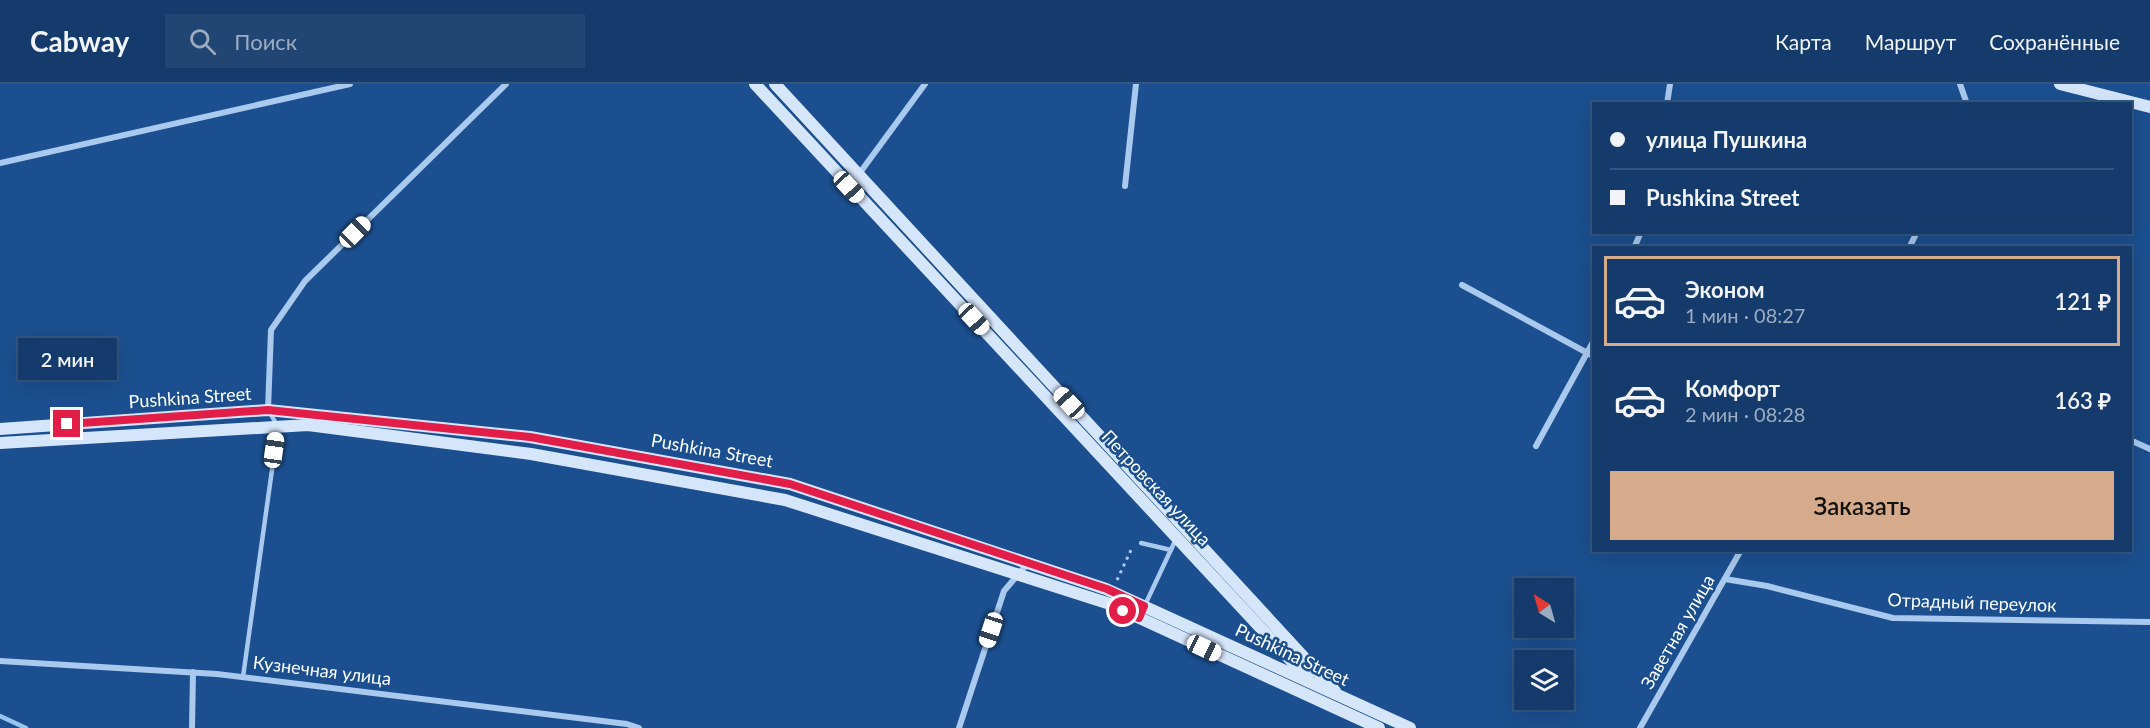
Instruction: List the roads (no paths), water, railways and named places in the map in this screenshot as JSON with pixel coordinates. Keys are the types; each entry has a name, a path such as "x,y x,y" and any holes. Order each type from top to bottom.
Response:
{"street":[{"path":"0,163 350,84"},
{"path":"268,410 271,330 305,281 506,84"},
{"name":"Петровская улица","path":"754,84 1180,532 1313,684"},
{"path":"775,84 1336,702"},
{"path":"858,174 925,84"},
{"path":"1125,186 1136,84"},
{"path":"1667,102 1670,84"},
{"path":"1960,84 1965,102"},
{"path":"2060,84 2130,102"},
{"path":"2132,102 2150,107"},
{"path":"1462,285 1591,354 1536,446"},
{"name":"Pushkina Street","path":"0,429 268,410 530,437 790,484 1107,589 1313,684 1336,702 1410,728"},
{"path":"0,443 308,425 531,454 785,500 1107,603 1336,702 1379,728"},
{"path":"2132,441 2150,449"},
{"name":"Заветная улица","path":"1640,728 1740,552"},
{"path":"959,728 1004,591 1028,562"},
{"name":"Отрадный переулок","path":"1725,579 1767,586 1893,618 2150,622"},
{"name":"Кузнечная улица","path":"0,661 243,677 615,723 639,728"},
{"path":"192,728 193,672"}],"lane":[{"path":"243,677 278,427 268,410"},
{"path":"1139,618 1180,532"},
{"path":"1141,543 1172,550"}],"waterway":[{"path":"0,716 26,728"}]}
